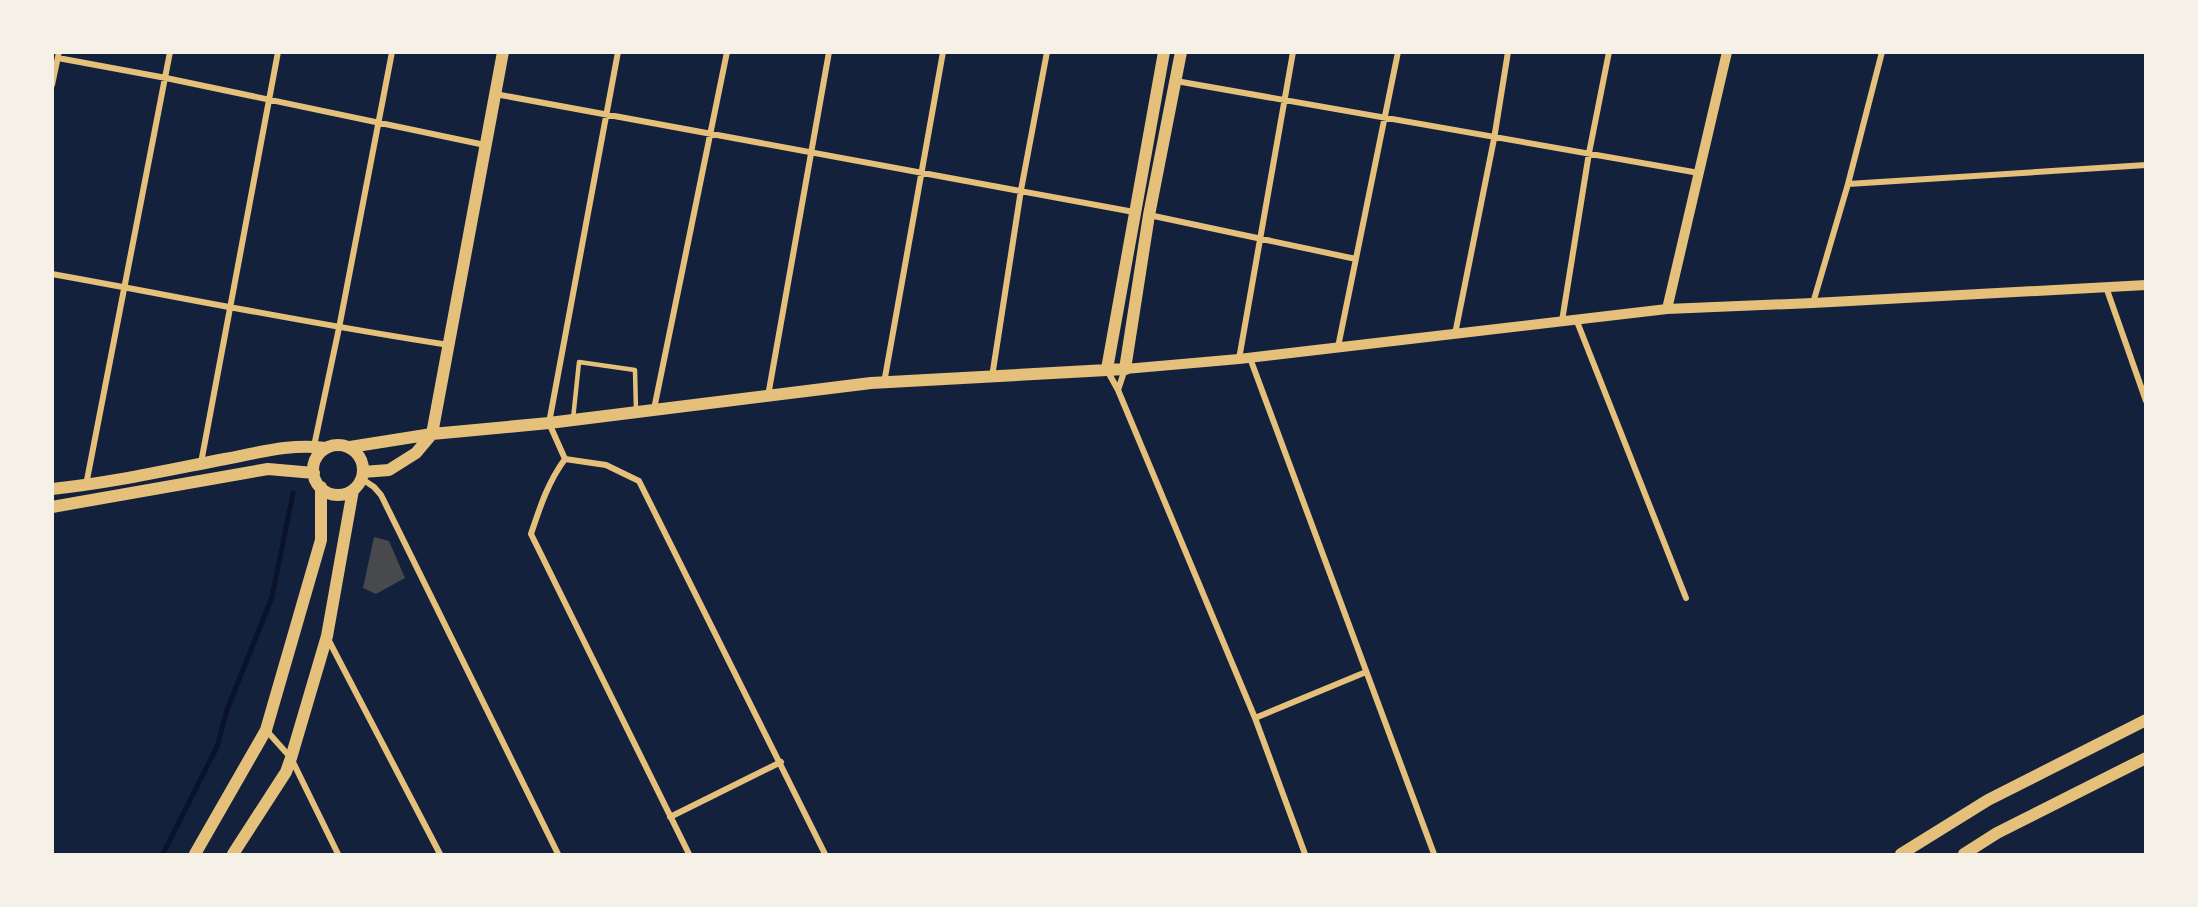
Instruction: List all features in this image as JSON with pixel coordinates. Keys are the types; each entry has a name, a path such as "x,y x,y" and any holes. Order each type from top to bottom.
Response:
{"main road":[{"path":"363,476 389,470 416,453 432,434 503,52"},
{"path":"1107,369 1164,52"},
{"path":"52,489 86,485 271,450 337,444 350,447 432,434 549,423 884,382 1125,369 1149,215 1181,52"},
{"path":"320,447 314,464 314,474 321,487 330,493 342,495 353,490"},
{"path":"233,855 286,772 327,636 353,490 363,476 362,462 358,453 350,447"},
{"path":"52,507 268,470 314,474"},
{"path":"195,855 266,730 321,540 321,487"},
{"path":"1901,855 1988,800 2145,720"},
{"path":"1964,855 1997,833 2145,758"}],"street":[{"path":"86,485 170,52"},
{"path":"201,463 278,52"},
{"path":"320,447 339,328 392,52"},
{"path":"566,459 549,423 618,52"},
{"path":"654,409 727,52"},
{"path":"768,396 830,52"},
{"path":"884,382 942,52"},
{"path":"992,377 1021,190 1047,52"},
{"path":"1293,52 1260,239 1244,358 1366,672 1434,855"},
{"path":"1338,347 1398,52"},
{"path":"1455,334 1494,139 1508,52"},
{"path":"1562,321 1589,153 1609,52"},
{"path":"1667,309 1727,52"},
{"path":"1813,303 1848,184 1882,52"},
{"path":"52,86 58,56 485,145"},
{"path":"1175,81 1494,139 1699,173"},
{"path":"495,94 922,171 1134,212"},
{"path":"1848,184 2145,165"},
{"path":"1149,215 1356,259"},
{"path":"52,274 232,306 339,328 449,345"},
{"path":"1118,390 1125,369 1244,358 1667,309 2145,285"},
{"path":"2106,287 2145,401"},
{"path":"1576,319 1686,598"},
{"path":"1107,369 1118,390 1255,718 1305,855"},
{"path":"566,459 606,465 639,481 781,762 825,855"},
{"path":"566,459 555,472 544,495 531,534 689,855"},
{"path":"363,476 381,495 558,855"},
{"path":"327,636 440,855"},
{"path":"1255,718 1366,672"},
{"path":"266,730 291,758 338,855"},
{"path":"670,817 781,762"}],"lane":[{"path":"573,419 579,362 635,370 636,411"}],"building":[{"path":"374,537 389,541 405,578 376,594 363,588"}],"waterway":[{"path":"163,854 217,747 227,710 272,597 293,493"}]}
